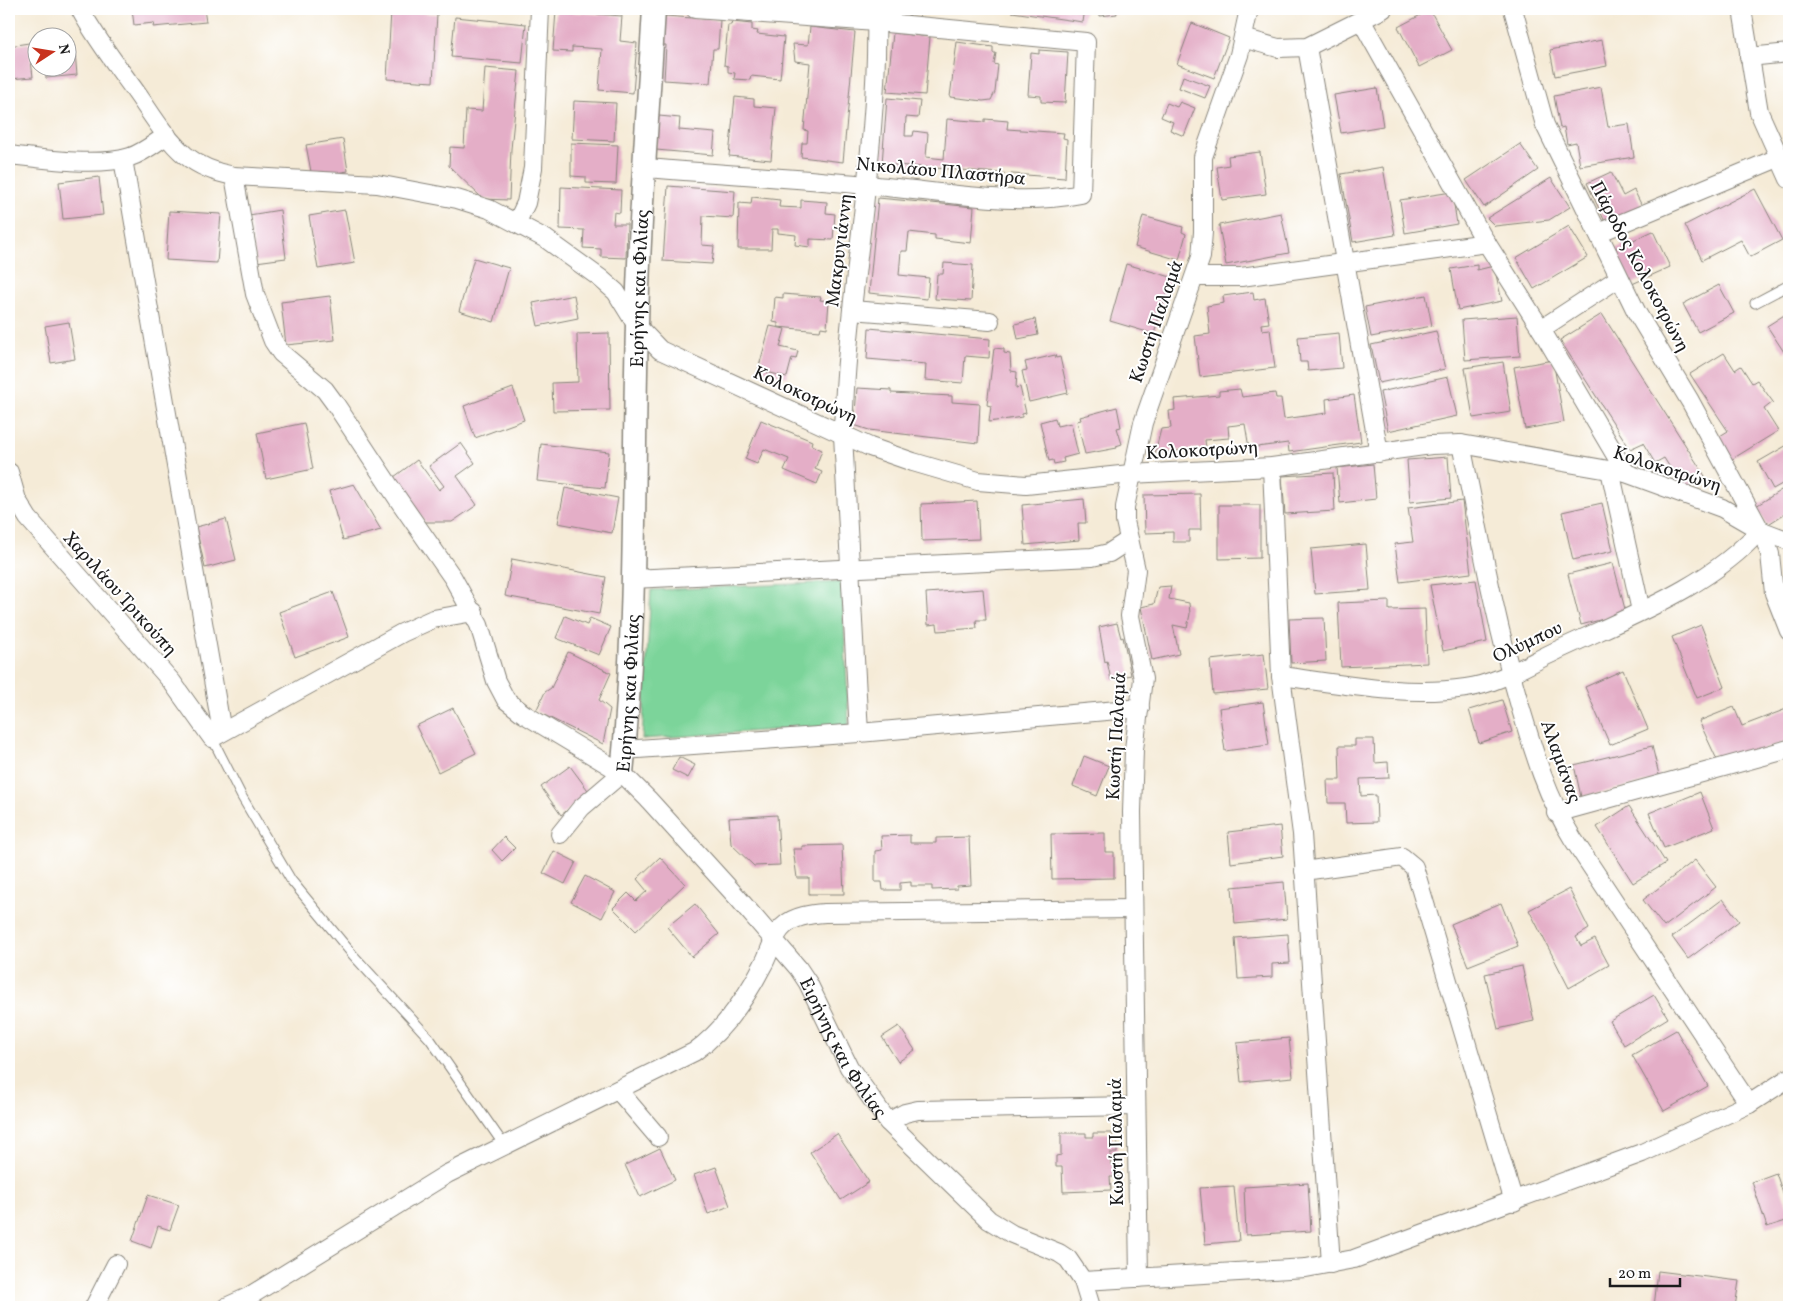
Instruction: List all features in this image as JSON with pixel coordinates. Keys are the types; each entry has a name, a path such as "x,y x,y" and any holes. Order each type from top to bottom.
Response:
{"street":[{"name":"Κολοκοτρώνη","path":"80,9 98,39 167,135 179,149 196,163 217,172 234,176 354,182 402,188 457,199 489,209 517,222 564,251 609,286 620,298 637,326 660,350 843,435 913,462 995,484 1026,485 1130,474 1272,467 1431,445 1461,444 1618,471 1722,508 1760,530 1789,541"},
{"path":"517,222 526,203 533,168 540,9"},
{"name":"Ειρήνης και Φιλίας","path":"654,9 637,326 632,579 622,773 775,939 808,983 849,1067 888,1122 989,1220 1012,1234 1059,1253 1072,1264 1083,1281 1091,1307"},
{"path":"694,9 876,15"},
{"name":"Κωστή Παλαμά","path":"1139,1278 1133,909 1133,768 1143,679 1130,616 1136,570 1124,513 1130,474 1153,391 1201,257 1203,238 1203,157 1243,38 1249,9"},
{"path":"1243,38 1278,48 1308,47 1383,9"},
{"name":"Πάροδος Κολοκοτρώνη","path":"1513,9 1541,116 1637,313 1734,479 1760,530 1770,554 1774,593 1789,631"},
{"path":"1742,9 1759,112 1789,179"},
{"name":"Νικολάου Πλαστήρα","path":"645,168 867,185 1020,200 1048,199 1081,194 1086,42 876,15"},
{"name":"Μακρυγιάννη","path":"859,734 843,435 852,310 867,185 877,62 876,15"},
{"path":"1361,20 1487,243 1541,328 1618,471 1640,611"},
{"path":"1308,47 1379,453"},
{"path":"1749,57 1789,53"},
{"path":"9,155 76,160 123,159 139,153 167,135"},
{"path":"1598,233 1778,158"},
{"path":"123,159 217,735 402,633 433,619 474,612"},
{"path":"234,176 255,294 273,341 282,353 325,390 453,578 474,612 487,644 499,689 506,700 531,718 622,773 581,808 560,834"},
{"path":"1195,277 1241,277 1487,243"},
{"path":"1541,328 1619,278"},
{"path":"852,310 990,321"},
{"name":"Αλαμάνας","path":"1461,444 1495,612 1510,672 1536,762 1556,813 1749,1104"},
{"path":"1272,467 1281,676 1300,814 1331,1264"},
{"name":"Χαριλάου Τρικούπη","path":"9,472 17,500 28,518 217,735"},
{"name":"Ολύμπου","path":"1281,676 1363,686 1435,690 1469,688 1510,672 1640,611 1722,566 1760,530"},
{"path":"632,579 1092,557 1109,553 1129,540"},
{"path":"624,750 859,734 1140,708"},
{"path":"1556,813 1789,749"},
{"path":"1304,871 1402,857 1414,867 1514,1202"},
{"path":"226,1307 248,1297 416,1191 504,1145 690,1054 716,1034 747,993 783,926 790,922 825,913 1133,909"},
{"path":"1083,1281 1331,1264 1391,1247 1642,1153 1749,1104 1789,1078"},
{"path":"618,1090 658,1137"},
{"path":"888,1122 905,1113 918,1110 1136,1106"},
{"path":"94,1307 116,1264"}],"lane":[{"path":"1755,303 1789,284"},
{"path":"217,735 242,797 291,880 353,955 430,1038 504,1145"}],"green space":[{"path":"842,582 849,725 642,739 651,590"}],"building":[{"path":"9,9 13,9 13,37 9,37"},
{"path":"132,9 204,9 206,22 153,27 154,23 134,25"},
{"path":"1012,9 1085,9 1083,22 1012,12"},
{"path":"1099,9 1116,9 1117,14 1100,16"},
{"path":"1430,10 1452,50 1419,67 1398,27"},
{"path":"391,11 437,14 433,82 387,79"},
{"path":"556,11 622,16 620,41 637,43 633,93 599,90 602,49 572,47 572,52 553,51"},
{"path":"665,16 720,20 718,49 713,49 710,83 664,80 666,45 663,45"},
{"path":"455,17 526,24 522,63 451,57"},
{"path":"732,22 752,24 752,30 758,31 757,34 784,37 780,79 751,76 750,80 734,79 735,73 728,72 728,66 724,65 728,25 731,25"},
{"path":"1192,23 1229,38 1214,78 1177,64"},
{"path":"810,27 855,32 843,162 801,157 802,143 807,143 808,131 804,130 810,63 795,61 793,44 808,45"},
{"path":"893,33 930,37 925,95 887,92"},
{"path":"1602,40 1607,66 1555,76 1550,50"},
{"path":"957,42 993,47 993,53 996,53 994,64 998,65 995,92 991,100 983,101 950,97"},
{"path":"28,43 28,77 10,79 9,46"},
{"path":"1039,50 1068,52 1065,103 1041,102 1041,96 1028,95 1031,53 1039,54"},
{"path":"485,68 519,71 511,149 509,200 483,199 449,166 450,147 464,148 466,110 482,111"},
{"path":"1183,76 1210,86 1205,98 1179,88"},
{"path":"1601,87 1608,127 1629,124 1634,157 1580,166 1576,142 1567,144 1564,127 1560,128 1554,96"},
{"path":"1377,88 1383,126 1341,133 1334,95"},
{"path":"735,97 754,99 754,106 776,108 771,160 729,156"},
{"path":"887,98 920,101 918,118 906,117 905,136 913,136 914,131 928,133 926,157 944,159 947,119 985,122 985,119 1008,121 1007,129 1064,133 1063,138 1067,139 1065,178 882,164"},
{"path":"574,101 616,103 614,141 572,139"},
{"path":"1180,102 1195,108 1184,136 1170,130 1173,122 1161,117 1167,103 1177,107"},
{"path":"659,116 680,118 679,130 715,133 713,155 656,150"},
{"path":"343,139 348,171 312,177 306,145"},
{"path":"571,143 618,145 616,184 586,183 586,177 571,176"},
{"path":"1520,144 1538,170 1484,207 1466,180"},
{"path":"1260,152 1266,194 1222,200 1217,167 1229,165 1228,156"},
{"path":"1383,167 1395,235 1353,242 1341,174"},
{"path":"1611,172 1623,196 1634,190 1642,206 1606,224 1587,183"},
{"path":"99,177 103,215 63,219 59,182"},
{"path":"1551,178 1570,207 1549,220 1495,226 1487,218"},
{"path":"668,186 735,191 733,218 703,216 702,245 714,246 712,264 663,261"},
{"path":"561,187 621,190 620,213 614,212 613,224 627,224 626,258 601,257 601,249 583,248 584,230 560,229"},
{"path":"1755,189 1782,240 1750,257 1741,240 1702,260 1685,225"},
{"path":"1452,192 1457,224 1405,233 1400,200"},
{"path":"752,197 780,200 779,207 801,208 801,200 827,202 826,213 835,214 833,240 810,239 810,247 795,245 796,235 778,233 778,229 772,229 771,249 738,249 739,203 751,204"},
{"path":"878,198 974,207 971,243 935,239 935,235 909,232 907,251 901,251 899,275 929,278 927,299 869,293"},
{"path":"280,210 286,258 256,262 249,215"},
{"path":"345,210 355,263 318,269 309,216"},
{"path":"169,211 221,214 217,263 166,260"},
{"path":"1281,213 1289,253 1226,265 1219,225"},
{"path":"1143,216 1183,227 1182,232 1186,234 1179,260 1135,247"},
{"path":"1569,226 1588,257 1534,289 1516,258"},
{"path":"1653,231 1670,267 1630,285 1614,249"},
{"path":"474,258 509,268 494,322 459,311"},
{"path":"944,263 973,265 971,301 935,299 937,274 943,274"},
{"path":"1126,264 1171,277 1154,334 1110,321"},
{"path":"1477,265 1477,270 1494,266 1502,301 1458,310 1451,269"},
{"path":"1719,285 1734,313 1698,332 1683,304"},
{"path":"1253,292 1254,300 1265,298 1269,323 1261,324 1262,330 1270,329 1275,368 1200,377 1195,336 1210,334 1207,306 1224,303 1223,296"},
{"path":"783,294 821,297 820,300 829,301 827,328 821,327 820,331 778,327 778,323 773,322 775,297 783,298"},
{"path":"574,295 578,318 538,326 533,303"},
{"path":"1426,295 1432,326 1371,337 1365,307"},
{"path":"330,296 335,340 286,345 281,302"},
{"path":"1789,312 1789,348 1784,352 1767,326"},
{"path":"1602,314 1705,476 1684,490 1664,458 1655,463 1643,443 1630,449 1560,340"},
{"path":"1517,316 1520,356 1465,360 1462,320"},
{"path":"1035,319 1038,335 1018,339 1015,324"},
{"path":"69,322 75,359 51,363 45,326"},
{"path":"770,326 785,329 780,347 798,351 796,359 792,358 787,377 758,370"},
{"path":"869,328 990,339 989,358 965,356 963,383 925,380 926,364 867,359"},
{"path":"1436,331 1445,369 1379,383 1371,345"},
{"path":"609,333 610,410 553,411 552,383 578,382 577,334"},
{"path":"1339,333 1342,368 1308,371 1307,362 1300,362 1298,337"},
{"path":"994,348 1004,349 1004,353 1010,354 1011,371 1017,372 1016,388 1020,387 1026,413 1022,414 1022,417 989,422 991,406 987,405"},
{"path":"1724,353 1735,370 1741,366 1752,383 1757,380 1773,402 1764,409 1778,431 1729,461 1715,439 1728,431 1690,374"},
{"path":"1055,355 1056,358 1060,357 1068,393 1029,402 1022,371 1027,370 1025,362"},
{"path":"1553,360 1564,422 1525,429 1514,367"},
{"path":"1503,362 1511,412 1473,418 1465,368"},
{"path":"1448,377 1457,416 1388,431 1380,392"},
{"path":"513,388 524,420 475,438 464,406"},
{"path":"857,388 891,390 891,393 952,396 952,402 980,404 978,443 869,430 854,425"},
{"path":"1240,389 1242,397 1275,393 1276,398 1281,398 1284,419 1327,413 1326,399 1354,395 1361,442 1289,452 1288,443 1249,448 1245,424 1228,426 1229,438 1205,440 1206,448 1155,453 1161,429 1171,428 1169,411 1175,410 1174,399 1219,395 1219,391"},
{"path":"1117,407 1121,427 1117,428 1122,444 1116,446 1117,448 1085,454 1077,421 1081,420 1080,417"},
{"path":"1055,418 1057,426 1071,423 1078,454 1063,458 1064,462 1054,464 1053,460 1049,461 1040,422"},
{"path":"761,420 812,441 811,445 822,450 815,469 822,472 817,484 784,470 789,459 764,449 757,464 745,459"},
{"path":"304,423 313,469 266,479 257,433"},
{"path":"461,443 475,463 457,476 477,505 452,522 425,522 394,477 417,460 439,490 444,486 429,466"},
{"path":"541,444 609,452 605,488 537,481"},
{"path":"1789,444 1789,480 1773,489 1758,462"},
{"path":"1448,457 1451,498 1410,502 1407,460"},
{"path":"1373,464 1376,499 1340,503 1337,468"},
{"path":"1333,473 1335,511 1285,514 1282,476"},
{"path":"354,484 381,530 343,540 329,491"},
{"path":"1789,485 1789,511 1767,525 1756,506"},
{"path":"565,488 618,498 612,533 558,523"},
{"path":"1200,494 1201,530 1189,530 1189,542 1173,542 1173,532 1145,533 1144,495"},
{"path":"1084,499 1086,523 1078,523 1079,540 1025,545 1022,505"},
{"path":"977,501 979,539 922,541 921,504"},
{"path":"1462,501 1471,573 1400,582 1395,544 1413,542 1408,508"},
{"path":"1602,503 1613,551 1573,560 1562,512"},
{"path":"1219,505 1260,505 1260,558 1219,559"},
{"path":"226,519 236,560 205,568 196,527"},
{"path":"1366,544 1370,590 1315,594 1311,549"},
{"path":"512,559 606,577 599,614 505,596"},
{"path":"1613,563 1626,613 1581,625 1568,574"},
{"path":"1476,580 1487,642 1443,651 1430,585"},
{"path":"1171,586 1169,599 1189,603 1190,614 1187,628 1173,625 1179,654 1152,660 1141,607 1154,604 1158,587"},
{"path":"983,589 986,620 976,620 977,628 938,631 937,624 928,625 926,593"},
{"path":"333,592 349,637 295,657 279,612"},
{"path":"1389,601 1389,610 1425,609 1427,663 1341,667 1338,603"},
{"path":"565,616 587,625 590,618 611,627 599,655 556,638"},
{"path":"1324,618 1326,661 1291,663 1289,619"},
{"path":"1117,623 1121,638 1123,637 1131,675 1111,680 1107,661 1105,662 1099,627"},
{"path":"1701,625 1725,687 1697,698 1672,637"},
{"path":"568,652 611,673 599,700 610,709 603,744 536,711 545,692 551,688"},
{"path":"1264,654 1268,689 1213,694 1210,660"},
{"path":"1623,670 1648,729 1610,745 1585,687"},
{"path":"1502,700 1512,732 1479,743 1469,710"},
{"path":"1263,702 1269,745 1225,751 1219,708"},
{"path":"1734,707 1742,726 1789,708 1789,741 1719,764 1699,721"},
{"path":"453,708 476,753 438,772 416,726"},
{"path":"1355,739 1374,739 1375,763 1388,762 1389,778 1360,779 1361,796 1376,795 1377,822 1346,823 1345,803 1328,803 1327,780 1340,780 1339,746 1355,746"},
{"path":"1652,746 1660,779 1581,797 1574,765"},
{"path":"1084,756 1109,766 1097,796 1073,786"},
{"path":"679,757 695,765 688,778 672,770"},
{"path":"570,766 590,793 561,815 541,787"},
{"path":"1700,792 1714,828 1664,848 1649,813"},
{"path":"1629,806 1666,863 1633,883 1597,827"},
{"path":"777,815 780,865 754,866 731,844 729,818"},
{"path":"1280,826 1283,856 1231,863 1228,832"},
{"path":"1105,833 1105,852 1114,852 1114,878 1052,879 1051,834"},
{"path":"910,835 910,843 936,843 936,838 969,837 971,885 957,886 957,889 932,890 932,886 911,886 911,882 900,883 900,890 883,890 882,882 875,882 875,851 882,850 881,836"},
{"path":"504,837 515,848 502,861 492,850"},
{"path":"842,845 844,894 809,894 809,878 797,878 793,849 802,849 802,846"},
{"path":"554,851 576,862 565,884 543,873"},
{"path":"660,857 685,884 636,931 613,908 628,893 636,901 647,891 637,879"},
{"path":"1695,860 1716,887 1664,927 1643,900"},
{"path":"585,876 615,892 602,918 571,902"},
{"path":"1284,882 1287,919 1235,924 1232,887"},
{"path":"1569,889 1589,929 1576,937 1581,946 1595,939 1609,965 1569,988 1529,910"},
{"path":"1723,899 1739,921 1688,959 1672,937"},
{"path":"1501,903 1518,946 1468,966 1451,924"},
{"path":"695,904 719,934 692,957 667,927"},
{"path":"1288,934 1290,963 1272,964 1272,977 1238,979 1235,938"},
{"path":"1522,966 1534,1021 1498,1029 1485,974"},
{"path":"1654,995 1668,1018 1624,1045 1610,1021"},
{"path":"899,1026 915,1050 898,1062 882,1037"},
{"path":"1676,1030 1708,1086 1664,1111 1632,1055"},
{"path":"1289,1038 1293,1077 1241,1082 1237,1043"},
{"path":"1061,1133 1086,1133 1086,1137 1093,1137 1093,1133 1112,1133 1112,1140 1117,1140 1117,1153 1110,1153 1111,1165 1117,1164 1118,1177 1110,1177 1111,1190 1063,1192 1062,1167 1056,1167 1056,1156 1061,1155"},
{"path":"837,1134 869,1182 841,1200 810,1152"},
{"path":"660,1148 675,1180 640,1197 625,1165"},
{"path":"716,1167 730,1206 708,1214 694,1175"},
{"path":"1776,1173 1789,1211 1789,1220 1767,1227 1752,1182"},
{"path":"1308,1183 1311,1231 1246,1235 1244,1187"},
{"path":"1234,1186 1239,1241 1205,1244 1200,1188"},
{"path":"148,1195 179,1205 170,1230 158,1226 151,1248 132,1241"},
{"path":"1658,1271 1739,1281 1735,1307 1654,1307"}]}
